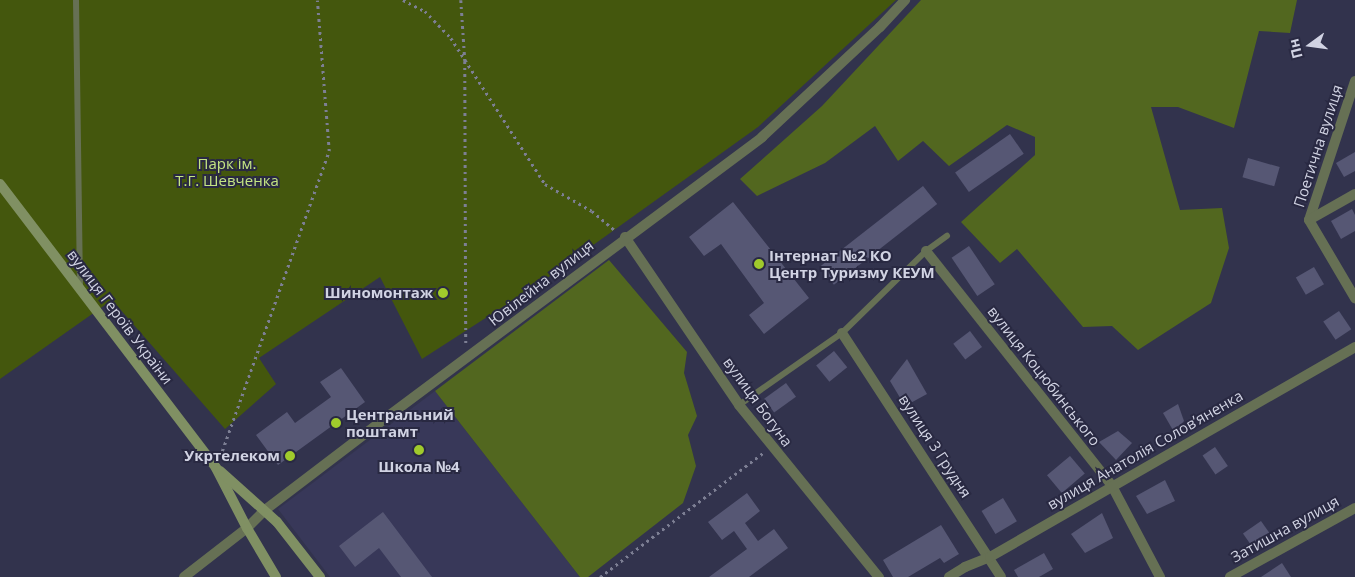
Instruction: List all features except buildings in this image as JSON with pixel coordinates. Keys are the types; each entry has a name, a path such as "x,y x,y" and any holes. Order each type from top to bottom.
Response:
{"main road":[{"name":"вулиця Героїв України","path":"0,184 216,468 247,528 276,577"},
{"name":"вулиця Героїв України","path":"216,468 277,522 320,577"}],"street":[{"name":"Ювілейна вулиця","path":"184,577 247,528 265,510 625,238 762,138 880,27 905,0"},
{"name":"Поетична вулиця","path":"1355,81 1309,220 1355,298"},
{"path":"1309,220 1355,194"},
{"name":"вулиця Богуна","path":"625,238 771,447 879,577"},
{"name":"вулиця Коцюбинського","path":"926,251 1112,486 1160,577"},
{"name":"вулиця 3 Грудня","path":"842,332 1002,577"},
{"name":"вулиця Анатолія Соловʼяненка","path":"949,577 965,567 990,557 1355,347"},
{"name":"Затишна вулиця","path":"1230,577 1355,508"}],"lane":[{"path":"76,0 80,288"},
{"path":"740,405 842,332 926,251 947,236"}],"path":[{"path":"216,468 329,151 317,0"},
{"path":"403,0 425,11 451,38 545,184 592,211 625,238"},
{"path":"461,0 466,61 466,358"},
{"path":"600,577 771,447"}],"shaded area":[{"name":"Школа №4","path":"435,391 580,577 330,577 278,509"}],"green space":[{"name":"Парк ім. Т.Г. Шевченка","path":"0,0 896,0 758,127 543,281 422,359 380,277 259,358 276,384 225,429 112,300 0,379"},
{"path":"921,0 1297,0 1290,33 1259,31 1234,128 1178,107 1151,107 1180,210 1222,208 1229,248 1211,303 1138,350 1112,326 1083,327 1017,249 1000,263 961,222 1035,155 1035,137 1007,125 949,166 923,141 898,161 875,126 825,163 757,196 740,179 822,106"},
{"path":"609,260 687,352 684,373 697,416 688,435 696,466 683,503 588,577 580,577 435,391"}],"place":[{"name":"Інтернат №2 КО Центр Туризму КЕУМ","path":"759,264"},
{"name":"Шиномонтаж","path":"443,293"},
{"name":"Центральний поштамт","path":"336,423"},
{"name":"Школа №4","path":"419,450"},
{"name":"Укртелеком","path":"290,456"}]}
